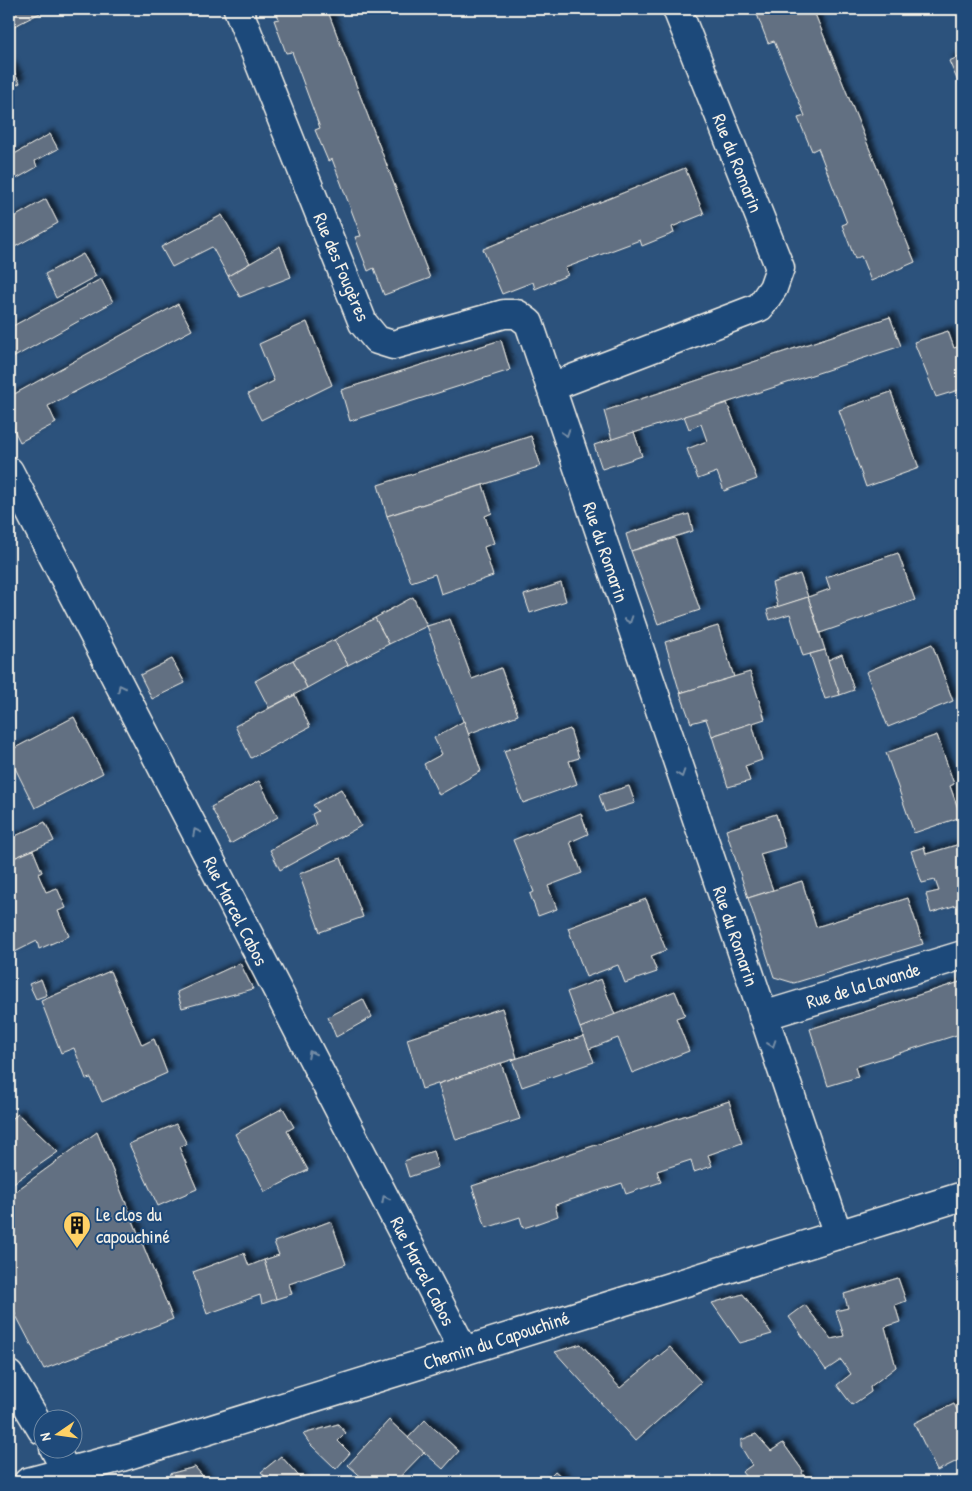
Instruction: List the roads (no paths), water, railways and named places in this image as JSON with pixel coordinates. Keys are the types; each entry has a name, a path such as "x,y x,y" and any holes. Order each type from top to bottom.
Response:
{"street":[{"name":"Rue des Fougères","path":"238,9 359,314 377,340 393,345 504,314 517,314 529,323 551,387"},
{"name":"Rue du Romarin","path":"677,9 780,268 773,288 760,307 551,387 838,1235"},
{"name":"Rue Marcel Cabos","path":"9,471 464,1351"},
{"name":"Rue de la Lavande","path":"763,1016 963,954"},
{"name":"Chemin du Capouchiné","path":"28,1482 60,1460 131,1454 464,1351 541,1325 963,1196"},
{"path":"9,1375 32,1413"}],"place":[{"name":"Le clos du capouchiné","path":"77,1249"}]}
